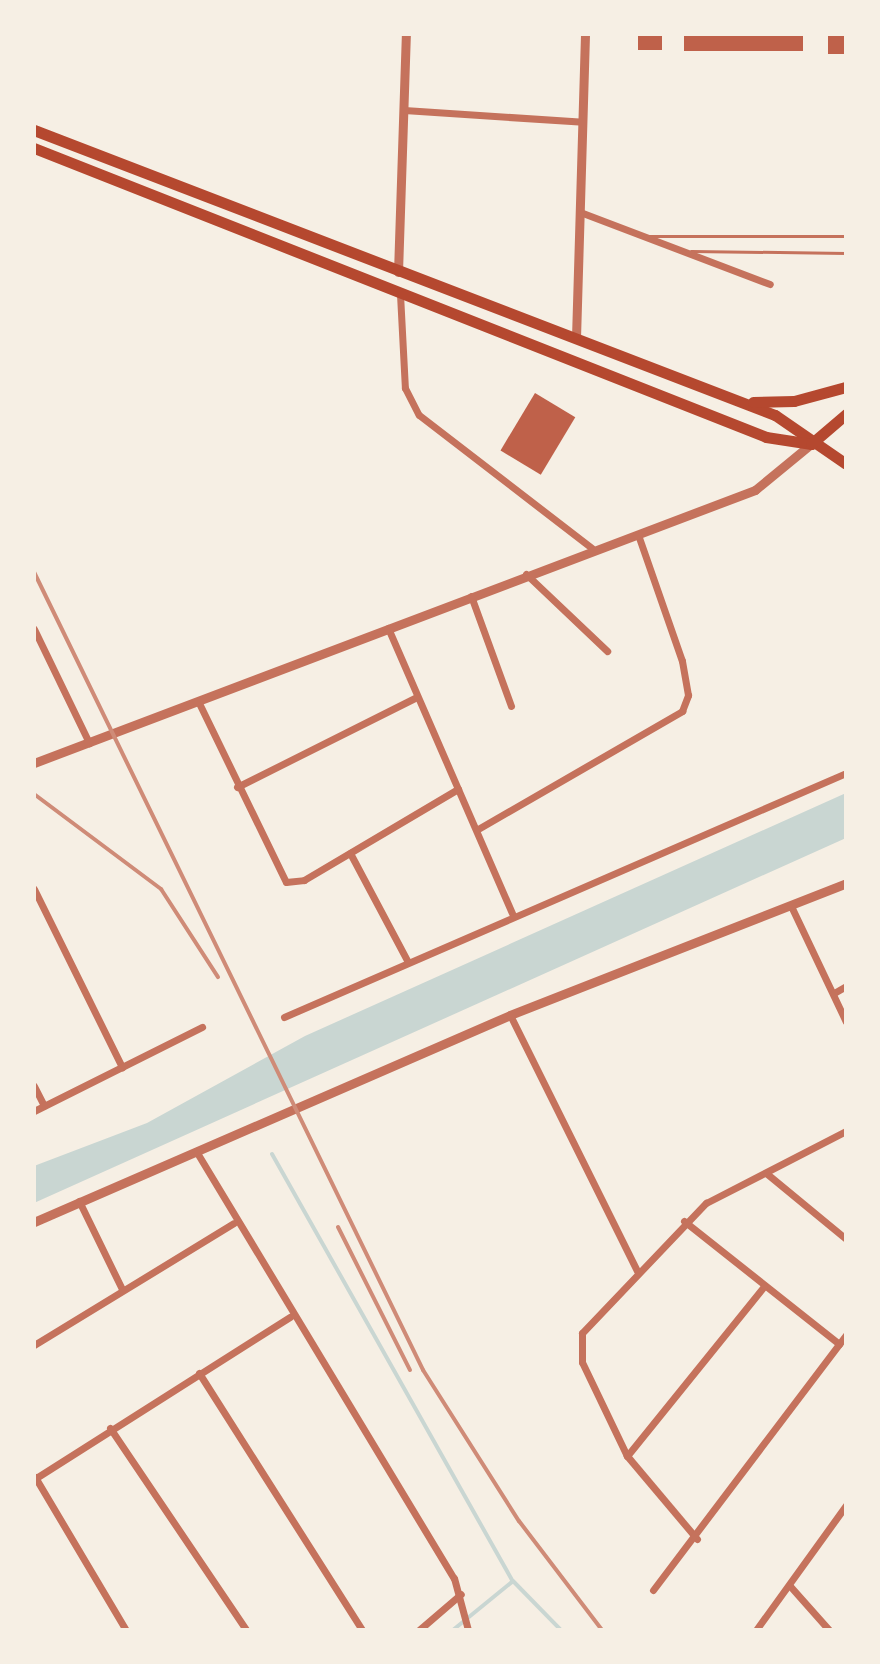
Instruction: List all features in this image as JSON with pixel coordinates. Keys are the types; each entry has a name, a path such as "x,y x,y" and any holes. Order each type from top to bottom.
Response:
{"main road":[{"path":"34,130 775,415 811,444 846,464"},
{"path":"34,148 766,437 811,444 846,414"},
{"path":"738,401 794,401 846,387"}],"street":[{"path":"398,272 406,34"},
{"path":"576,338 585,34"},
{"path":"404,110 583,122"},
{"path":"580,212 770,284"},
{"path":"400,294 405,388 419,415 592,548"},
{"path":"34,763 592,548 638,535 755,490 811,444"},
{"path":"478,829 682,711 688,695 682,661 638,535"},
{"path":"526,574 607,651"},
{"path":"471,596 511,706"},
{"path":"388,628 478,829 513,916"},
{"path":"34,629 89,743"},
{"path":"237,787 417,697"},
{"path":"198,701 237,787 286,882 350,853 458,789"},
{"path":"284,1017 846,773"},
{"path":"350,853 408,962"},
{"path":"34,1222 510,1015 846,883"},
{"path":"34,889 122,1067"},
{"path":"791,906 846,1022"},
{"path":"834,993 846,986"},
{"path":"510,1015 637,1271"},
{"path":"34,1111 202,1027"},
{"path":"34,1086 44,1106"},
{"path":"697,1539 627,1456 579,1342 637,1271 684,1221 846,1131"},
{"path":"196,1151 234,1223 290,1317 461,1594 468,1630"},
{"path":"766,1173 846,1239"},
{"path":"79,1201 122,1289"},
{"path":"684,1221 839,1344"},
{"path":"34,1345 234,1223"},
{"path":"627,1456 764,1286"},
{"path":"126,1630 35,1477 290,1317"},
{"path":"653,1590 697,1539 846,1335"},
{"path":"199,1373 362,1630"},
{"path":"110,1428 246,1630"},
{"path":"756,1630 846,1505"},
{"path":"790,1586 829,1630"},
{"path":"419,1630 461,1594"}],"lane":[{"path":"641,236 846,236"},
{"path":"683,251 846,253"}],"shaded area":[{"path":"846,793 846,838 34,1203 34,1166 147,1123 305,1036"}],"building":[{"path":"638,34 662,34 662,50 638,50"},
{"path":"684,34 803,34 803,51 684,51"},
{"path":"828,34 846,34 846,54 828,54"},
{"path":"535,393 575,417 541,475 500,450"}],"waterway":[{"path":"272,1154 513,1581 561,1630"},
{"path":"453,1630 513,1581"}],"railway":[{"path":"34,572 423,1370 519,1521 602,1630"},
{"path":"34,794 161,889 218,977"},
{"path":"338,1227 410,1370"}]}
